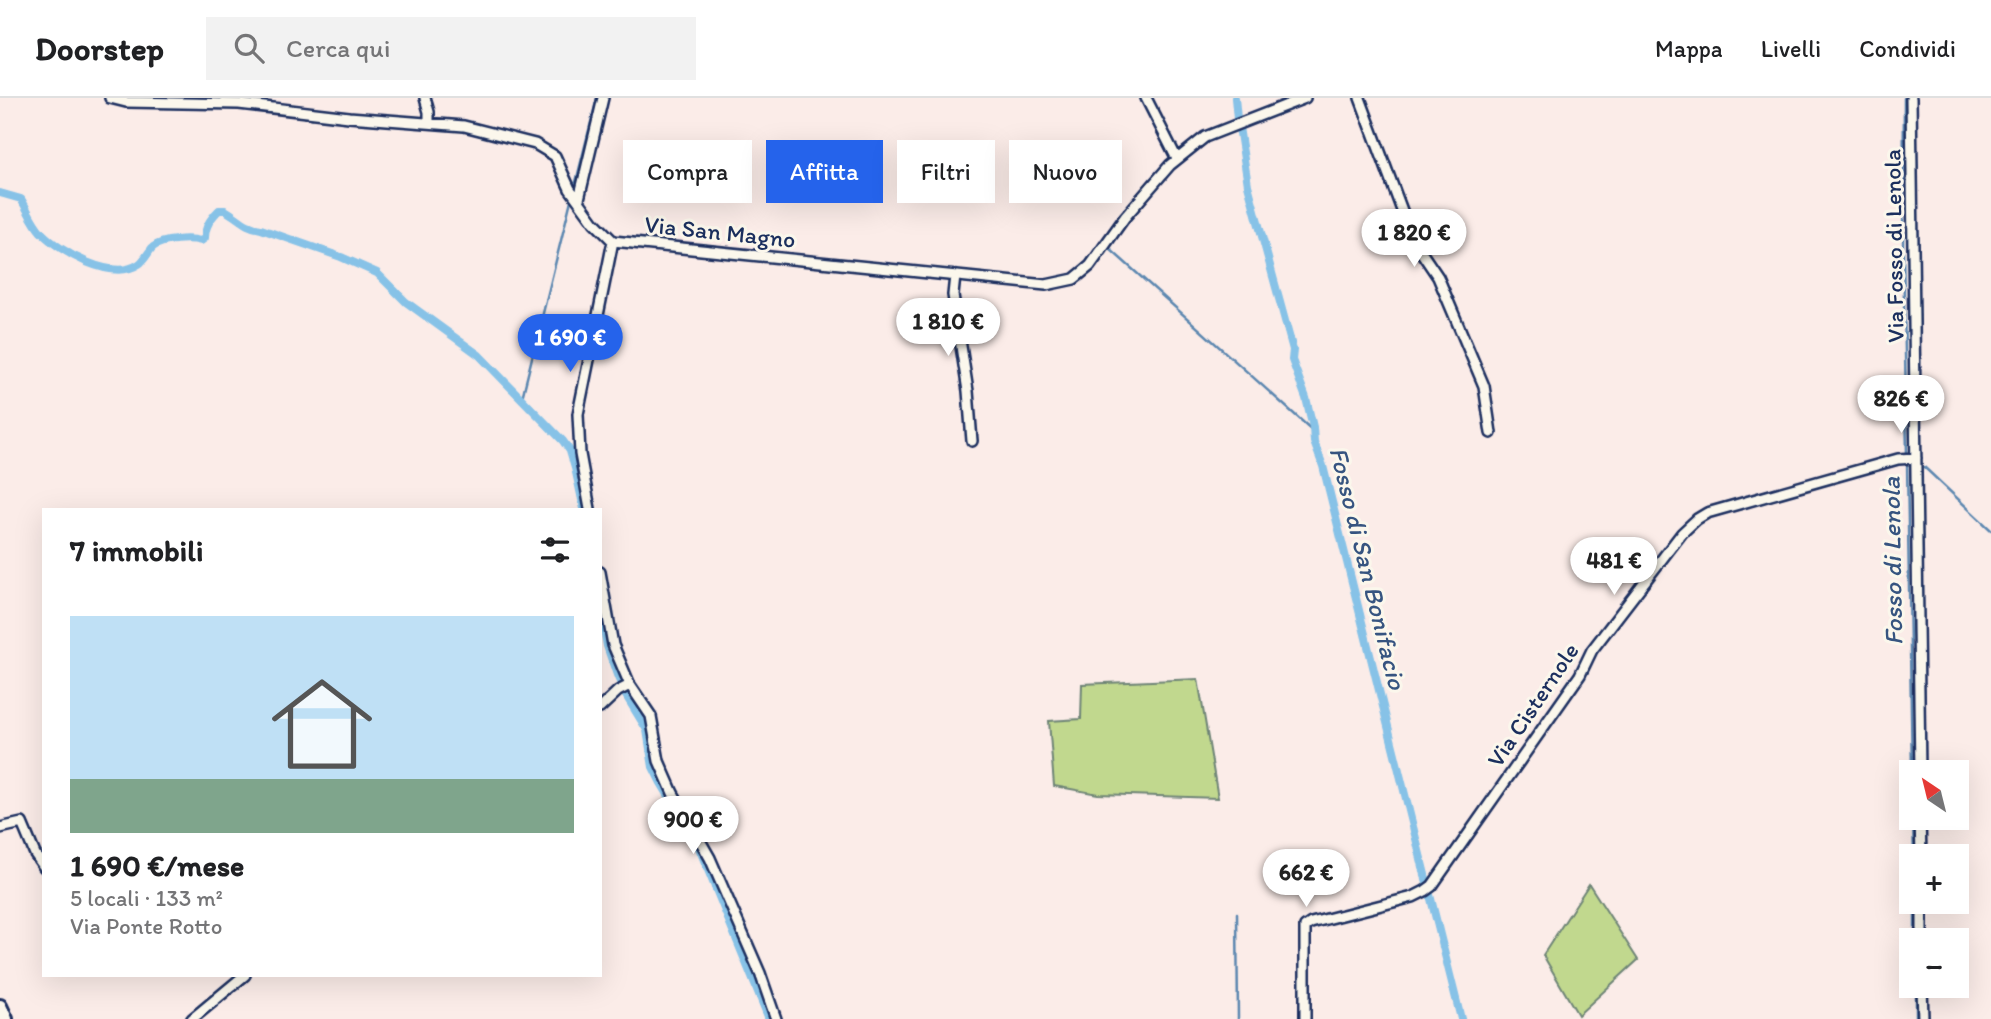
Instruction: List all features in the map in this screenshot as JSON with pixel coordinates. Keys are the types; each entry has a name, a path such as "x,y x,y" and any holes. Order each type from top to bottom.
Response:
{"street":[{"name":"Via San Magno","path":"110,98 126,102 239,104 464,125 535,144 555,156 575,194 594,222 613,241 1046,285 1074,279 1090,266 1125,217 1177,159 1205,137 1305,98"},
{"path":"425,98 429,123"},
{"path":"575,194 603,98"},
{"path":"1146,98 1177,159"},
{"path":"1360,98 1413,240 1438,277 1484,386 1491,433"},
{"name":"Via Fosso di Lenola","path":"1911,98 1910,458 1920,760"},
{"path":"590,508 580,454 578,414 613,241"},
{"path":"955,276 953,295 968,391 972,441"},
{"name":"Via Cisternole","path":"1305,1019 1305,927 1428,889 1580,675 1592,650 1682,533 1697,519 1707,513 1910,458"},
{"path":"602,583 613,645 625,687 651,716 659,761 673,793 710,858 760,973 776,1019"},
{"path":"602,706 625,687"},
{"path":"0,828 22,823 42,864"},
{"path":"192,1019 243,977"},
{"path":"1922,998 1923,1019"},
{"path":"0,1006 6,1019"}],"green space":[{"path":"1198,679 1218,798 1098,794 1054,786 1049,721 1081,719 1082,684"},
{"path":"1589,884 1638,960 1578,1015 1543,955"}],"waterway":[{"path":"574,190 597,98"},
{"name":"Fosso di San Bonifacio","path":"1235,98 1237,119"},
{"name":"Fosso di Lenola","path":"1904,98 1903,250 1907,455"},
{"name":"Fosso di San Bonifacio","path":"1239,127 1248,185 1293,350 1292,360 1306,398 1314,442 1323,466 1461,1019"},
{"path":"0,193 21,199 38,228 50,240 73,256 101,267 128,269 139,264 157,244 184,239 201,241 205,238 207,226 213,216 219,210 225,210 251,226 341,257 377,273 406,302 479,355 563,441 570,451 584,508"},
{"path":"522,398 572,196"},
{"path":"1110,249 1313,431"},
{"name":"Fosso di Lenola","path":"1907,462 1912,760"},
{"path":"1924,467 1991,530"},
{"path":"602,618 607,646 617,675 647,730 653,767 687,826"},
{"name":"Fosso di Lenola","path":"1913,830 1914,844"},
{"path":"697,843 769,1019"},
{"path":"1237,913 1238,1019"},
{"name":"Fosso di Lenola","path":"1915,914 1915,928"},
{"name":"Fosso di Lenola","path":"1916,998 1916,1019"}]}
